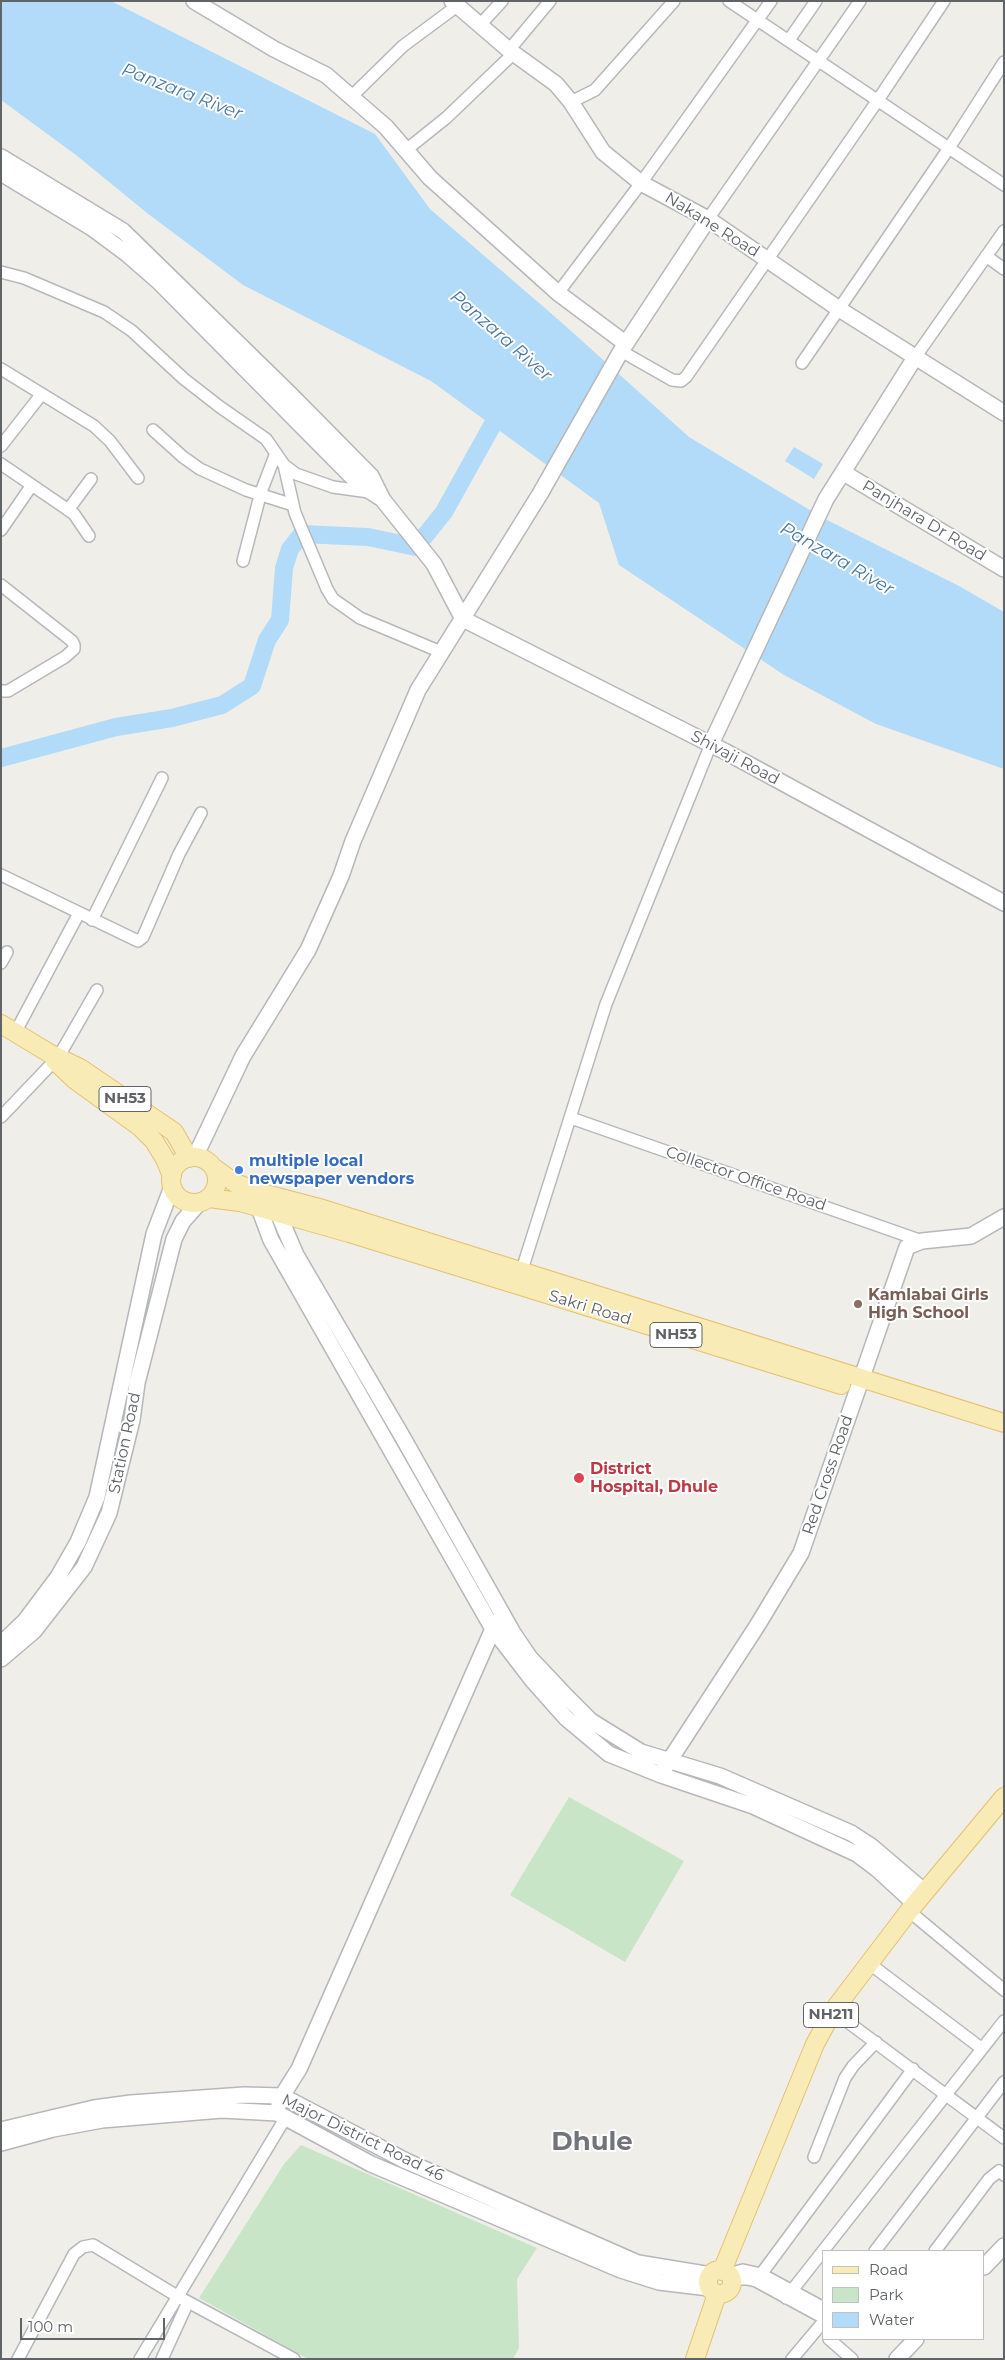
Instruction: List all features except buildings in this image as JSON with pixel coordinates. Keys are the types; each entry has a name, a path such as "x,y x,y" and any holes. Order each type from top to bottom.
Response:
{"main road":[{"path":"8,1029 54,1056"},
{"name":"NH53","path":"54,1056 80,1068 174,1132 192,1158"},
{"name":"NH53","path":"54,1056 75,1080 147,1134 165,1159 172,1182"},
{"path":"519,1278 240,1202 183,1200 172,1182 178,1163 192,1158 207,1161 235,1183 262,1193 308,1205 519,1278 858,1385 1004,1436"},
{"path":"205,1200 217,1183 217,1175 213,1167"},
{"path":"858,1385 1004,1423"},
{"name":"NH211","path":"695,2359 720,2280 815,2044 833,2011 917,1902 1002,1803"}],"street":[{"path":"194,1 274,48 326,75 386,127 430,178 558,292 620,351 672,380 681,380 767,260 944,1"},
{"path":"480,25 502,1"},
{"path":"406,150 446,118 512,52 550,1"},
{"path":"572,102 595,90 674,1"},
{"path":"729,1 790,40 1004,185"},
{"path":"558,292 641,182 771,1"},
{"path":"790,40 816,1"},
{"path":"192,1158 243,1056 308,950 341,876 405,716 418,690 540,494 620,351 708,219 860,1"},
{"path":"352,96 403,46 454,4"},
{"name":"Nakane Road","path":"454,4 512,52 556,84 572,102 603,152 641,182 708,219 838,309 916,356 1004,413"},
{"path":"802,363 949,148 1004,62"},
{"path":"1,157 123,232 290,394 371,476 383,500 434,564 463,619"},
{"path":"1,172 92,228 127,254 158,282 369,492 383,500"},
{"path":"519,1278 606,1004 710,744 826,499 916,356 1004,231"},
{"path":"986,256 1004,269"},
{"path":"1,272 24,278 104,312 132,331 184,379 220,407 255,429 266,439 284,465 294,509 327,589 339,604 360,618 441,652"},
{"path":"1,370 94,426 110,441 138,478"},
{"path":"1,446 41,395"},
{"path":"153,430 183,457 200,469 218,479 294,509"},
{"path":"243,561 260,495 276,453"},
{"path":"1,464 68,510 89,536"},
{"path":"284,465 311,481 369,492"},
{"name":"Panjhara Dr Road","path":"844,473 1004,569"},
{"path":"68,510 92,479"},
{"path":"1,530 32,485"},
{"path":"1,585 72,641 74,645 74,649 65,657 8,691 1,691"},
{"name":"Shivaji Road","path":"463,619 710,744 1004,903"},
{"path":"92,920 162,778"},
{"path":"1,875 133,940 141,940 179,854 201,813"},
{"path":"8,1029 79,914"},
{"path":"1,963 7,952"},
{"path":"1,1117 54,1056 97,990"},
{"name":"Collector Office Road","path":"571,1118 922,1241"},
{"name":"Station Road","path":"1,1644 25,1621 58,1577 78,1542 97,1497 154,1234 172,1182"},
{"name":"Station Road","path":"1,1659 34,1630 84,1567 109,1513 132,1420 137,1383 174,1239 183,1222 205,1200"},
{"path":"259,1208 271,1240 493,1630 533,1681 566,1718 609,1754 753,1806 857,1854 917,1902"},
{"path":"278,1213 296,1255 428,1482 500,1612 530,1658 591,1721 641,1752 720,1776 851,1833 871,1846 917,1902 1004,1990"},
{"path":"922,1241 971,1236 1004,1217"},
{"name":"Red Cross Road","path":"661,1774 758,1626 801,1553 905,1251 913,1243 922,1241"},
{"path":"413,1489 428,1482"},
{"path":"140,2359 183,2299 282,2115 282,2096 299,2069 500,1612"},
{"path":"870,1964 982,2048"},
{"path":"833,2011 946,2093 1004,2138"},
{"path":"823,2250 1004,2021"},
{"path":"814,2157 845,2078 853,2066 876,2042"},
{"path":"758,2278 913,2069"},
{"path":"876,2250 976,2116 1004,2082"},
{"name":"Major District Road 46","path":"1,2130 94,2108 131,2103 236,2095 282,2096 406,2161 638,2263 720,2280"},
{"name":"Major District Road 46","path":"1,2143 53,2129 102,2120 222,2110 282,2115 371,2164 621,2270 659,2282 720,2280"},
{"path":"936,2250 989,2179 999,2171 1004,2175"},
{"path":"18,2359 74,2254 83,2247 93,2246 107,2252 272,2354 294,2359"},
{"path":"985,2266 1004,2246"},
{"path":"789,2293 822,2251"},
{"path":"720,2280 758,2278 822,2307"},
{"path":"789,2293 822,2325 792,2359"},
{"path":"162,2359 183,2299"},
{"path":"830,2340 852,2359"},
{"path":"897,2359 915,2340"}],"green space":[{"path":"569,1797 684,1861 625,1962 510,1895"},
{"path":"301,2145 537,2248 517,2279 519,2348 513,2359 308,2359 199,2298 284,2164"}],"water":[{"name":"Panzara River","path":"1,1 111,1 375,134 430,209 561,322 689,437 823,518 959,586 1004,612 1004,769 876,724 784,675 619,565 599,503 431,381 243,285 147,213 76,155 1,100"},
{"path":"794,447 823,464 814,479 785,461"}],"waterway":[{"path":"1,758 116,727 172,718 222,705 252,686 267,640 280,620 284,568 290,549 302,534 368,537 416,547 444,512 503,406"}],"place":[{"name":"multiple local newspaper vendors","path":"239,1170"},
{"name":"Kamlabai Girls High School","path":"858,1304"},
{"name":"District Hospital, Dhule","path":"579,1478"}],"district":[{"name":"Dhule","path":"592,2142"}]}
